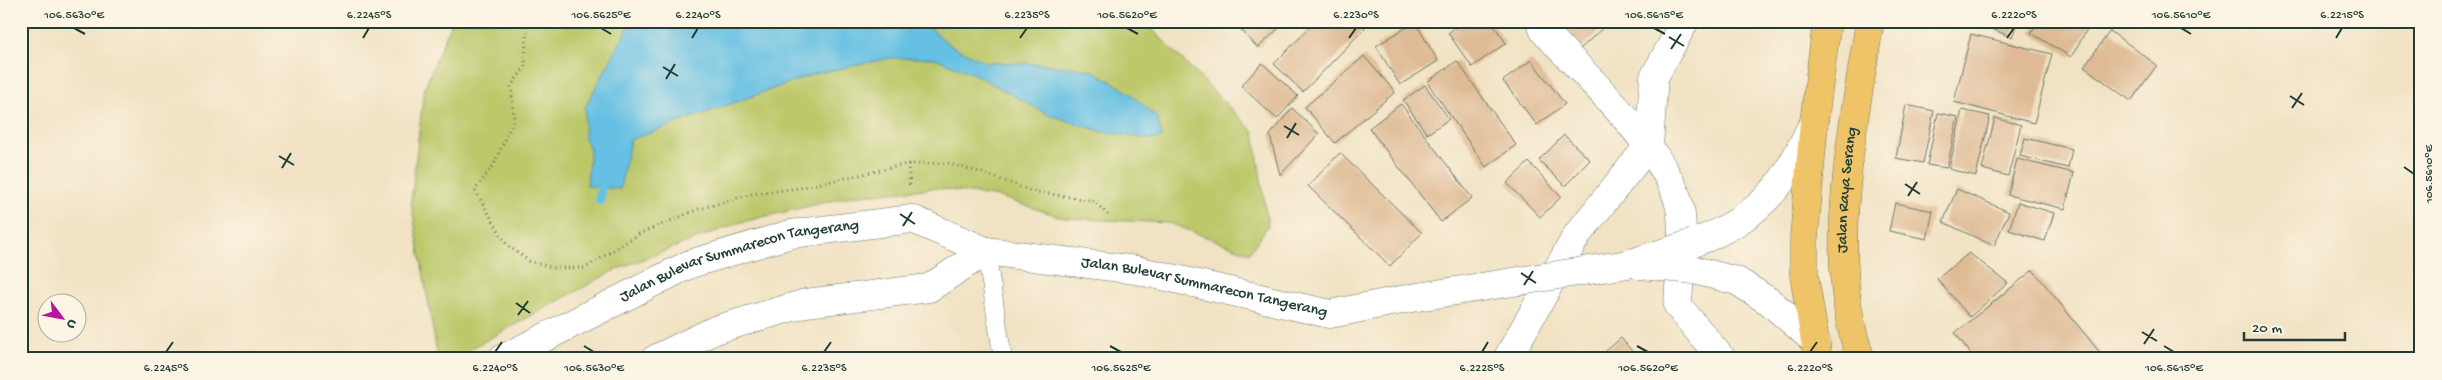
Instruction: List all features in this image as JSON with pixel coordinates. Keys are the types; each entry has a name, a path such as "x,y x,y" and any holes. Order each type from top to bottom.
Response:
{"highway":[{"path":"1817,350 1804,275 1804,238 1814,122 1827,21"},
{"name":"Jalan Raya Serang","path":"1861,359 1845,287 1844,232 1850,150 1870,21"}],"street":[{"path":"1540,21 1544,31 1649,145 1674,186 1681,214 1678,306 1722,359"},
{"path":"1507,359 1577,235 1649,145 1654,77 1685,21"},
{"name":"Jalan Bulevar Summarecon Tangerang","path":"502,359 690,264 791,234 912,219 986,251 1136,270 1330,314 1411,298 1628,264 1710,237 1750,215 1781,182 1814,122"},
{"path":"655,359 715,330 806,303 929,288 986,251"},
{"name":"Jalan Bulevar Summarecon Tangerang","path":"1628,264 1694,270 1737,281 1770,302 1817,350"}],"lane":[{"path":"986,251 1003,359"}],"path":[{"path":"527,21 525,67 512,86 514,119 494,164 475,190 507,245 529,261 554,268 585,268 639,234 698,209 752,194 799,188 908,164 947,163 983,173 1031,191 1094,201 1110,217"}],"green space":[{"path":"452,21 1144,21 1254,132 1268,226 1249,253 1169,223 1064,218 999,197 935,188 852,196 738,223 615,270 452,359 438,359 411,202 424,89"}],"water":[{"path":"632,21 929,21 933,31 950,45 985,62 1044,64 1092,70 1127,91 1157,117 1162,137 1153,140 1103,132 1047,114 976,75 935,58 891,58 814,74 630,140 620,189 587,186 590,149 584,138 585,107"}],"building":[{"path":"1233,21 1286,21 1258,48"},
{"path":"1316,21 1358,21 1365,28 1303,92 1274,64"},
{"path":"1464,21 1491,21 1506,43 1472,67 1448,33"},
{"path":"1548,21 1610,21 1576,53"},
{"path":"1972,21 2018,21 2012,37"},
{"path":"2038,21 2092,21 2071,57 2031,33"},
{"path":"2169,21 2191,21 2184,32"},
{"path":"1415,22 1438,61 1400,85 1376,46"},
{"path":"2110,31 2157,65 2131,101 2084,67"},
{"path":"1971,34 2052,54 2034,123 1954,102"},
{"path":"1364,56 1395,92 1335,143 1305,107"},
{"path":"1531,60 1565,104 1537,125 1503,81"},
{"path":"1457,61 1516,145 1486,167 1427,82"},
{"path":"1262,63 1298,96 1277,119 1241,86"},
{"path":"1425,85 1449,119 1427,134 1403,100"},
{"path":"1401,104 1472,198 1441,222 1369,128"},
{"path":"1906,105 1934,111 1923,163 1896,158"},
{"path":"1292,108 1319,134 1280,175 1270,135"},
{"path":"1962,110 1990,116 1976,176 1949,169"},
{"path":"1938,113 1958,117 1947,168 1927,165"},
{"path":"1995,118 2021,125 2008,176 1982,169"},
{"path":"1564,135 1590,160 1565,186 1539,160"},
{"path":"2025,138 2072,149 2068,168 2020,156"},
{"path":"1340,153 1422,233 1390,266 1308,186"},
{"path":"2017,159 2074,173 2065,209 2008,195"},
{"path":"1529,162 1561,197 1540,217 1507,183"},
{"path":"1957,189 2009,212 1994,246 1943,222"},
{"path":"2018,202 2054,213 2045,241 2009,230"},
{"path":"1895,203 1933,211 1927,239 1889,231"},
{"path":"1969,253 2008,283 1970,317 1937,279"},
{"path":"2033,270 2102,355 2098,359 1975,359 1955,333"},
{"path":"1621,338 1636,356 1632,359 1597,359"}],"waterway":[{"path":"600,200 601,187"}]}
